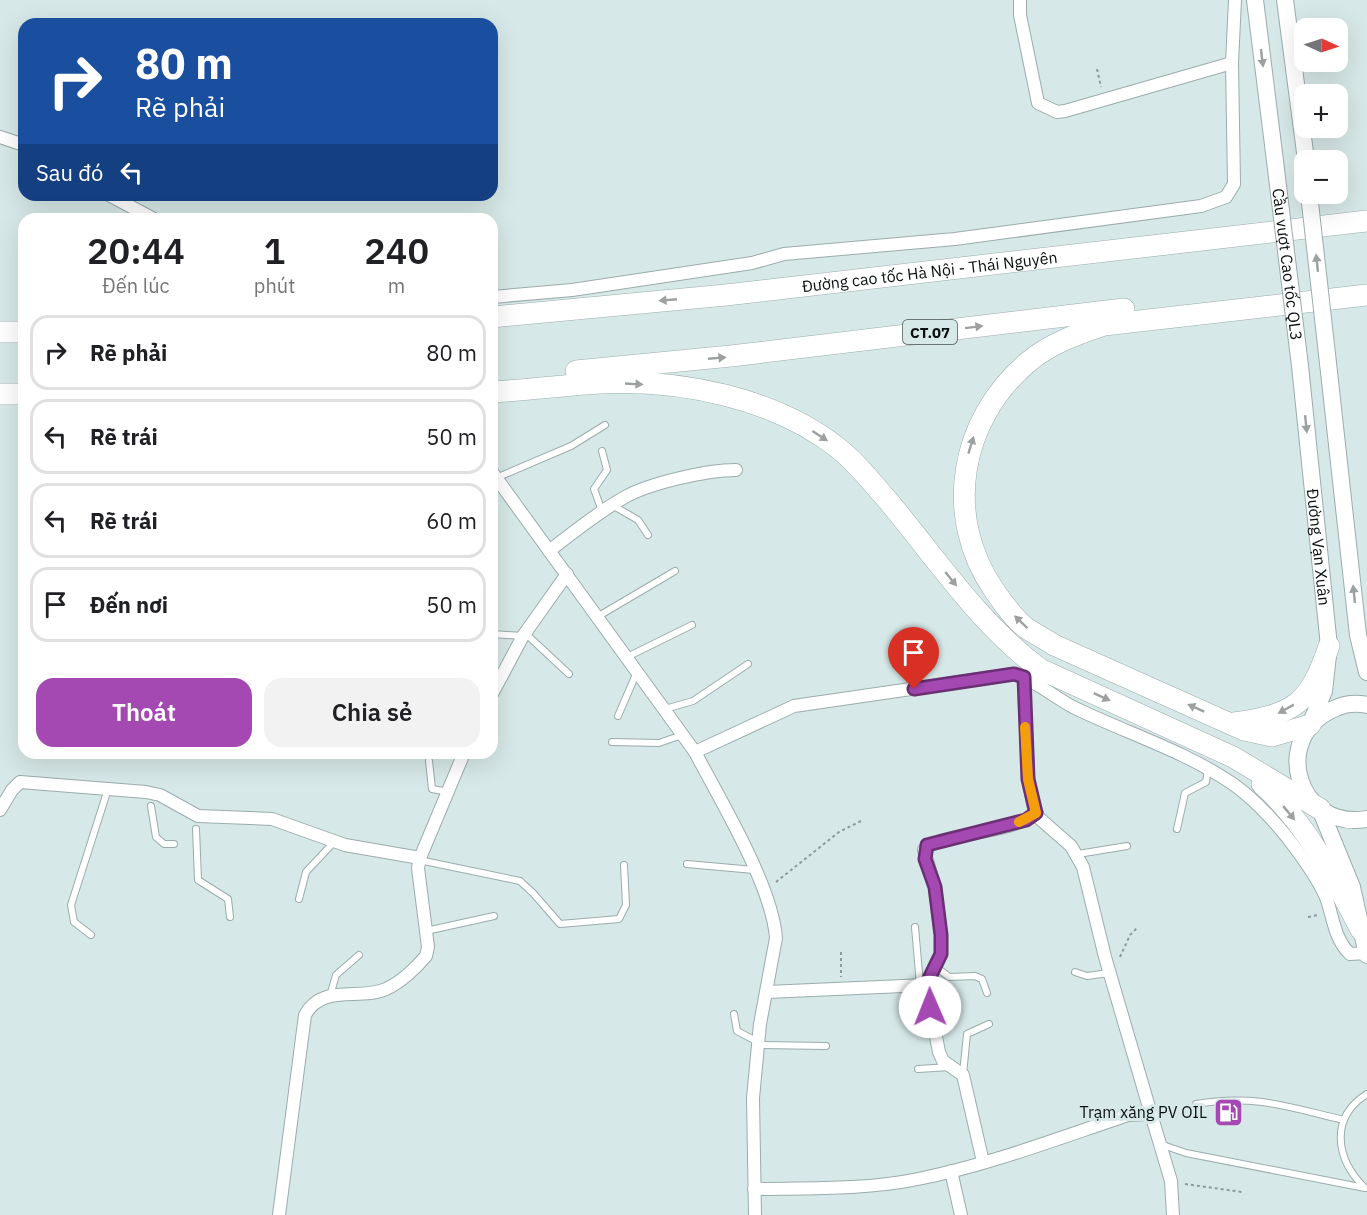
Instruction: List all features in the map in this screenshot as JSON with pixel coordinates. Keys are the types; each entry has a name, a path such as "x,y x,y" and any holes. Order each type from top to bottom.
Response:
{"highway":[{"path":"760,291 847,267 1367,207"},
{"name":"Đường cao tốc Hà Nội - Thái Nguyên","path":"498,316 760,291 1367,221"},
{"name":"CT.07","path":"498,378 731,356 1141,307 1367,284"},
{"path":"1310,725 1272,736 1230,723 1054,645 1025,627 987,579 966,528 964,501 966,467 971,443 982,417 1013,376 1028,362 1074,334 1104,325 1367,295"},
{"path":"0,332 18,332"},
{"path":"498,392 603,383 663,386 704,392 773,410 839,448 892,505 986,621 1015,650 1040,669 1233,757 1320,809"},
{"path":"0,394 18,394"},
{"path":"1230,723 1266,718 1283,712 1304,699 1317,681 1329,646"},
{"path":"1233,757 1274,795 1304,831 1329,869 1361,930"}],"main road":[{"name":"Cầu vượt Cao tốc QL3","path":"1255,0 1300,366"},
{"path":"1285,0 1304,150"},
{"name":"Cầu vượt Cao tốc QL3","path":"1310,204 1328,363"},
{"name":"Đường Vạn Xuân","path":"1328,363 1358,635 1367,672"},
{"name":"Đường Vạn Xuân","path":"1300,366 1329,646 1324,691 1310,725 1300,742 1297,760 1299,779 1307,796 1320,809"},
{"path":"1310,725 1325,712 1344,705 1367,705"},
{"path":"1320,809 1337,818 1355,821 1367,819"},
{"path":"1320,809 1352,887 1367,954"}],"street":[{"path":"1020,0 1020,15 1038,103 1057,112 1104,101 1232,63"},
{"path":"498,296 572,290 752,263 784,254 956,239 1201,206 1226,197 1234,184 1232,63 1235,0"},
{"path":"0,137 18,143"},
{"path":"120,201 143,213"},
{"path":"549,551 627,496 705,472 736,470"},
{"path":"498,481 695,752 762,887 775,924 776,938 758,1044 753,1098 754,1215"},
{"path":"498,683 524,635 567,574"},
{"path":"695,752 794,706 806,703 1014,674 1024,677 1074,707 1208,770 1234,785 1261,810 1291,844 1322,891 1346,950 1350,954 1367,954"},
{"path":"1024,677 1028,779 1036,813 1078,854 1109,970 1171,1181 1173,1215"},
{"path":"279,1215 305,1015 317,1001 330,996 384,990 426,957 420,859 462,759"},
{"path":"0,810 12,790 20,782 108,789 152,800 197,823 272,819 334,842 420,859"},
{"path":"767,992 923,985 936,968 941,954 935,887 925,859 927,845 1026,820 1036,813"},
{"path":"923,985 939,1052 943,1061 963,1075 983,1162"},
{"path":"754,1189 856,1187 917,1180 983,1162 1128,1115 1151,1114"},
{"path":"951,1171 961,1215"}],"lane":[{"path":"498,473 571,446 606,425"},
{"path":"602,451 607,470 594,489 596,501 607,508 638,520 648,535"},
{"path":"597,617 675,571"},
{"path":"627,657 692,625"},
{"path":"498,634 524,635 569,674"},
{"path":"664,709 693,701 748,664"},
{"path":"618,716 637,671"},
{"path":"612,742 659,743 682,735"},
{"path":"429,761 432,789 449,792"},
{"path":"1177,829 1185,793 1206,782 1208,770"},
{"path":"91,935 74,922 71,905 108,789"},
{"path":"152,800 156,837 164,844 174,844"},
{"path":"197,823 198,880 228,900 230,917"},
{"path":"299,899 306,872 334,842"},
{"path":"1078,854 1127,846"},
{"path":"420,859 519,882 533,893 560,924 619,919 626,905 624,865"},
{"path":"687,864 754,870"},
{"path":"426,931 494,916"},
{"path":"915,927 923,985"},
{"path":"330,996 336,975 358,955"},
{"path":"936,968 949,977 975,976 982,979 987,993"},
{"path":"1075,972 1088,976 1109,970"},
{"path":"734,1014 737,1031 758,1044 826,1046"},
{"path":"963,1075 967,1034 989,1024"},
{"path":"918,1069 950,1067"},
{"path":"1366,1188 1350,1173 1340,1140 1344,1120 1355,1101 1367,1094"},
{"path":"1196,1104 1230,1098 1251,1099 1344,1120"},
{"path":"1160,1144 1186,1153 1366,1188"}],"path":[{"path":"1097,69 1104,101"},
{"path":"762,887 784,876 839,832 861,821"},
{"path":"1109,970 1121,956 1130,935 1137,928"},
{"path":"841,952 842,989"},
{"path":"1171,1181 1242,1192"}],"slow traffic":[{"path":"1019,822 1032,818 1036,813 1028,779 1025,727"}],"place":[{"name":"Trạm xăng PV OIL","path":"1228,1112"}],"route":[{"path":"914,689 1014,674 1024,677 1028,779 1036,813 1032,818 974,835 932,842 924,850 935,887 941,935 941,954 926,985 930,1007"}]}
